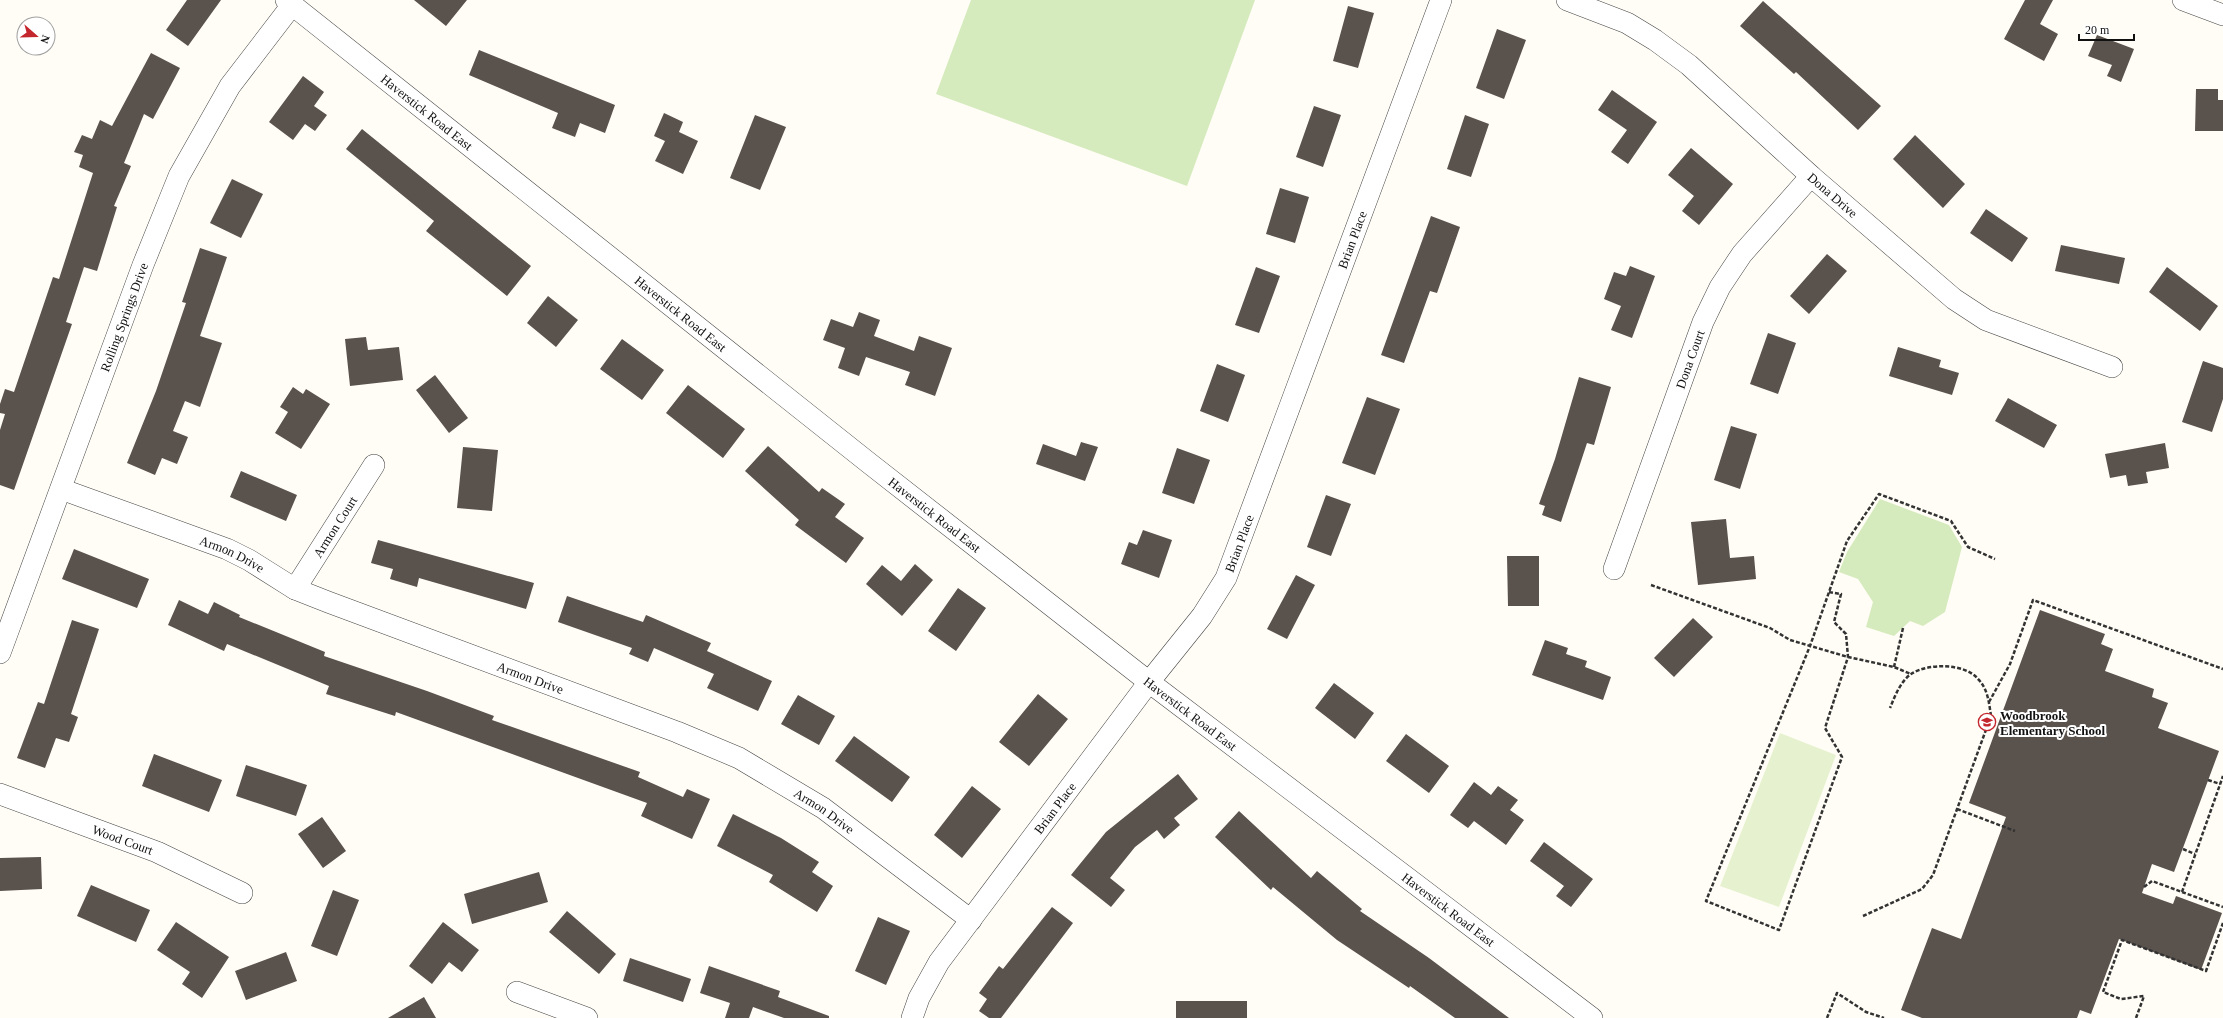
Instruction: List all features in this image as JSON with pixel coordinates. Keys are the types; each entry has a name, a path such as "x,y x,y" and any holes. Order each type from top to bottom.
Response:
{"street":[{"name":"Brian Place","path":"912,1018 919,998 939,962 1149,682 1202,616 1226,578 1441,0"},
{"name":"Dona Drive","path":"1567,0 1627,23 1655,40 1689,65 1811,176 1954,299 1986,320 2112,368"},
{"path":"2183,0 2223,15"},
{"name":"Haverstick Road East","path":"289,2 869,463 1149,682 1592,1018"},
{"name":"Rolling Springs Drive","path":"0,653 143,265 179,176 230,86 289,2"},
{"name":"Dona Court","path":"1614,569 1703,322 1720,287 1742,254 1811,176"},
{"name":"Armon Court","path":"295,589 374,465"},
{"name":"Armon Drive","path":"61,488 227,549 249,560 295,589 677,732 739,758 823,808 971,920"},
{"name":"Wood Court","path":"0,794 158,852 242,892"},
{"path":"517,992 587,1018"}],"path":[{"path":"1829,592 1841,594 1834,622 1846,634 1848,657 1825,728 1842,757 1779,930 1706,901 1810,646 1829,592 1847,541 1879,494 1951,521 1968,547 1995,559"},
{"path":"1651,585 1770,628 1790,640 1848,657 1894,667 1911,674"},
{"path":"1989,702 2010,664 2033,600 2223,669"},
{"path":"1894,667 1903,628"},
{"path":"1863,916 1922,889 1933,875 1991,716 1988,694 1978,678 1963,670 1948,665 1934,666 1911,674 1900,686 1890,708"},
{"path":"2182,892 2223,776"},
{"path":"2208,780 2220,784"},
{"path":"1957,809 2016,831"},
{"path":"2183,849 2196,854"},
{"path":"2144,887 2152,881 2223,907"},
{"path":"2136,1018 2144,996 2120,999 2103,992 2122,940 2206,971 2223,923"},
{"path":"1827,1018 1837,993 1866,1012 1884,1018"}],"green space":[{"path":"971,0 1255,0 1187,186 936,94"},
{"path":"1880,499 1949,525 1962,547 1945,612 1923,626 1910,621 1894,636 1866,627 1873,602 1858,579 1839,572 1847,552"},
{"path":"1780,733 1836,755 1779,907 1720,886"}],"building":[{"path":"187,0 221,0 188,46 166,30"},
{"path":"414,0 467,0 446,26"},
{"path":"2025,0 2053,0 2040,24 2058,34 2044,61 2004,39"},
{"path":"1763,1 1881,106 1858,130 1796,72 1794,74 1740,26"},
{"path":"1348,6 1374,13 1358,68 1333,61"},
{"path":"1497,29 1526,40 1504,99 1476,88"},
{"path":"2097,35 2134,49 2121,82 2107,76 2112,65 2088,56"},
{"path":"479,50 615,105 605,133 580,123 575,137 552,128 558,113 469,75"},
{"path":"151,53 180,68 153,119 144,114 124,163 131,166 114,206 117,207 97,271 84,267 66,322 72,324 14,490 0,485 0,430 5,414 0,413 0,404 5,389 14,392 53,277 59,279 93,173 79,167 83,155 74,152 82,135 92,139 100,120 112,126"},
{"path":"303,76 324,92 314,106 327,115 315,131 305,124 293,140 269,122"},
{"path":"2196,89 2218,89 2218,100 2223,100 2223,131 2195,131"},
{"path":"1612,90 1657,122 1628,164 1611,152 1627,130 1598,110"},
{"path":"1314,106 1341,115 1323,167 1296,157"},
{"path":"664,113 683,122 679,132 698,141 683,174 655,161 665,141 654,136"},
{"path":"755,115 786,127 760,190 730,178"},
{"path":"1465,115 1489,124 1471,177 1447,169"},
{"path":"362,129 531,266 507,296 426,231 434,221 346,149"},
{"path":"1915,135 1965,184 1943,208 1893,159"},
{"path":"1691,148 1733,184 1699,225 1682,211 1694,196 1668,175"},
{"path":"232,179 263,194 241,238 210,223"},
{"path":"1280,188 1309,197 1295,243 1266,234"},
{"path":"1986,209 2028,238 2012,262 1970,233"},
{"path":"1431,216 1460,227 1437,293 1430,291 1404,363 1381,355"},
{"path":"2061,245 2125,258 2119,284 2055,271"},
{"path":"200,248 227,257 200,336 222,343 200,407 185,401 173,431 188,437 177,464 162,458 155,475 127,463 156,391 186,303 182,302"},
{"path":"1827,254 1847,271 1809,314 1790,296"},
{"path":"1630,266 1655,276 1632,338 1611,330 1621,306 1604,299 1614,272 1626,276"},
{"path":"1256,267 1280,276 1259,333 1235,325"},
{"path":"2167,267 2218,306 2200,331 2149,292"},
{"path":"548,296 578,320 556,347 527,323"},
{"path":"859,312 880,320 874,336 914,351 919,336 952,348 935,396 905,385 910,372 866,357 859,376 838,368 845,348 823,340 831,319 853,327"},
{"path":"1768,333 1796,343 1778,394 1750,384"},
{"path":"366,337 368,350 399,347 403,380 350,386 345,339"},
{"path":"622,339 664,370 642,400 600,369"},
{"path":"1898,347 1941,360 1939,367 1959,373 1952,395 1889,376"},
{"path":"2203,361 2223,368 2223,399 2212,432 2182,422"},
{"path":"1217,364 1245,375 1228,422 1200,411"},
{"path":"435,375 468,418 449,433 416,390"},
{"path":"1579,377 1611,387 1594,445 1587,443 1561,522 1542,515 1545,506 1539,504 1555,459"},
{"path":"688,385 745,429 723,458 666,413"},
{"path":"293,387 303,394 306,389 330,404 301,449 275,433 288,412 280,407"},
{"path":"1367,397 1400,409 1375,475 1342,463"},
{"path":"2008,398 2057,425 2044,448 1995,421"},
{"path":"1731,426 1757,434 1740,489 1714,480"},
{"path":"1081,442 1098,447 1085,481 1036,464 1043,444 1076,456"},
{"path":"2165,443 2169,468 2146,472 2148,483 2128,486 2126,475 2110,478 2105,454"},
{"path":"768,446 819,492 822,488 845,504 835,517 864,538 846,563 795,525 799,520 745,471"},
{"path":"463,447 498,450 492,511 457,508"},
{"path":"1177,448 1210,460 1194,504 1162,493"},
{"path":"241,471 297,495 286,521 230,497"},
{"path":"1326,495 1351,504 1331,556 1307,547"},
{"path":"1726,519 1730,558 1754,556 1756,579 1698,585 1691,522"},
{"path":"1143,530 1172,540 1159,578 1121,564 1129,542 1137,545"},
{"path":"378,540 534,583 526,609 419,578 417,587 390,579 393,569 371,563"},
{"path":"74,549 149,579 137,608 62,579"},
{"path":"1507,556 1539,556 1539,606 1508,606"},
{"path":"915,564 933,580 902,616 866,584 882,565 901,581"},
{"path":"1296,575 1315,585 1287,639 1267,629"},
{"path":"958,588 986,608 956,651 928,631"},
{"path":"567,596 643,622 646,615 711,643 707,651 772,681 758,711 707,688 714,674 654,648 648,662 629,654 632,648 558,622"},
{"path":"179,600 208,614 214,602 240,615 239,617 325,652 324,656 427,691 494,716 492,720 640,772 638,777 683,797 687,789 710,799 692,839 641,816 647,803 396,712 395,716 326,694 329,686 227,644 224,651 168,625"},
{"path":"2040,610 2105,634 2101,644 2113,649 2105,671 2154,689 2152,697 2168,703 2158,728 2219,751 2174,872 2152,864 2142,893 2173,904 2176,896 2222,913 2201,970 2119,939 2091,1014 2080,1010 2077,1018 1922,1018 1901,1010 1932,928 1961,939 2006,817 1969,803"},
{"path":"1693,618 1713,637 1674,677 1654,658"},
{"path":"72,620 99,629 71,714 78,717 69,742 56,738 45,768 17,758 38,702 44,704"},
{"path":"1545,640 1568,648 1566,654 1587,661 1585,667 1611,677 1603,700 1532,675"},
{"path":"1334,683 1374,713 1355,739 1315,708"},
{"path":"1038,694 1068,719 1029,766 999,742"},
{"path":"798,695 835,716 819,745 781,724"},
{"path":"1406,734 1449,766 1429,793 1386,761"},
{"path":"854,736 910,777 892,802 835,761"},
{"path":"154,754 222,780 209,812 142,786"},
{"path":"246,765 307,785 296,816 236,796"},
{"path":"1178,774 1198,799 1174,818 1180,825 1164,839 1157,830 1135,847 1110,878 1125,890 1111,907 1071,875 1106,832"},
{"path":"1474,782 1491,795 1498,786 1518,800 1510,810 1524,820 1506,845 1474,821 1468,828 1450,815"},
{"path":"972,786 1001,809 962,858 934,835"},
{"path":"1239,811 1311,878 1317,871 1362,909 1360,911 1429,958 1509,1018 1455,1018 1410,986 1409,988 1337,940 1273,887 1271,890 1215,837"},
{"path":"733,814 781,838 819,862 812,872 833,886 817,912 769,882 773,875 717,846"},
{"path":"322,817 346,851 323,868 298,834"},
{"path":"1544,842 1593,879 1571,907 1556,896 1564,886 1530,861"},
{"path":"41,857 42,889 0,891 0,858"},
{"path":"539,872 548,902 472,924 464,894"},
{"path":"91,885 150,910 136,942 77,916"},
{"path":"333,890 359,900 337,956 311,946"},
{"path":"1052,907 1073,923 1001,1018 989,1018 979,1011 987,999 979,993 999,966 1003,969"},
{"path":"567,911 616,954 599,974 549,932"},
{"path":"878,917 910,931 886,985 855,971"},
{"path":"176,922 229,957 202,998 182,984 190,972 157,950"},
{"path":"443,922 479,950 462,972 449,962 432,984 409,966"},
{"path":"286,952 297,981 246,1000 235,971"},
{"path":"630,958 691,979 683,1002 623,981"},
{"path":"709,966 780,991 778,997 829,1016 829,1018 784,1018 753,1007 749,1018 725,1018 730,1003 700,993"},
{"path":"424,997 436,1018 388,1018"},
{"path":"1176,1001 1247,1001 1247,1018 1176,1018"}],"place":[{"name":"Woodbrook Elementary School","path":"1987,722"}]}
